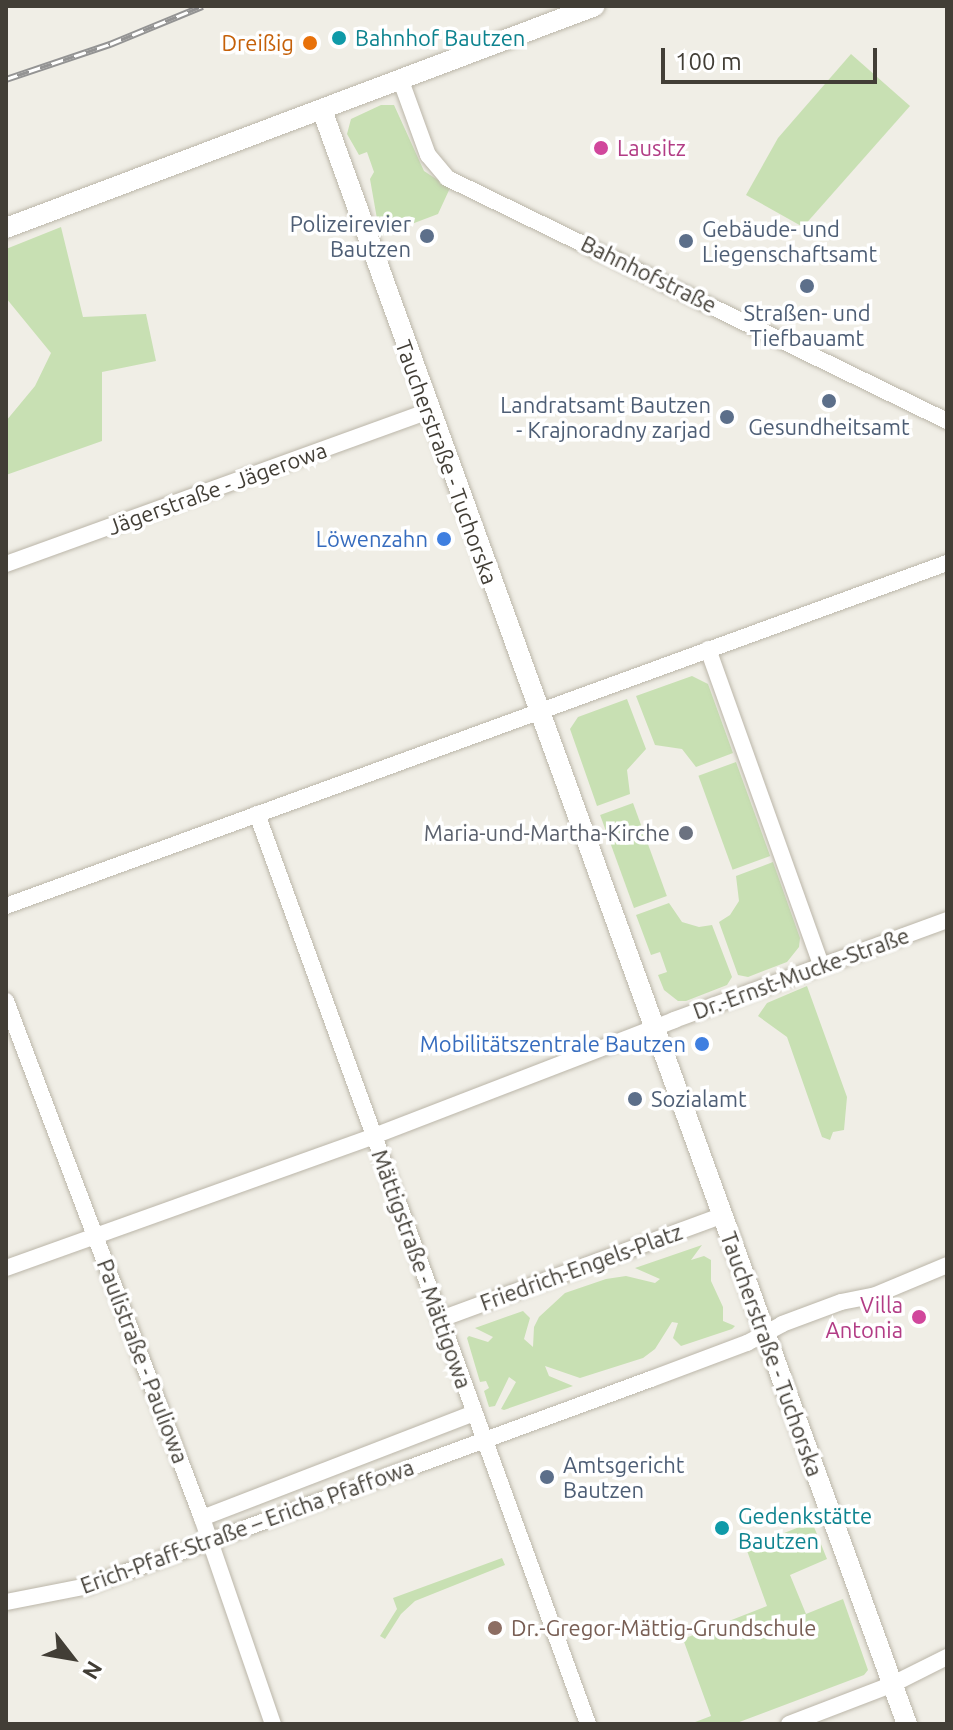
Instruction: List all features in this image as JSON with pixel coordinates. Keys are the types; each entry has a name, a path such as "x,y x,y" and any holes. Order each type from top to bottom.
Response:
{"street":[{"path":"6,228 595,6"},
{"name":"Bahnhofstraße","path":"401,81 428,155 447,178 947,421"},
{"name":"Taucherstraße - Tuchorska","path":"322,110 428,411 907,1724"},
{"name":"Jägerstraße - Jägerowa","path":"6,564 428,411"},
{"path":"6,906 947,563"},
{"path":"708,649 821,965"},
{"name":"Mättigstraße - Mättigowa","path":"257,814 588,1724"},
{"name":"Dr.-Ernst-Mucke-Straße","path":"6,1268 374,1136 655,1027 947,920"},
{"name":"Paulistraße - Pauliowa","path":"6,1001 202,1518 273,1724"},
{"name":"Friedrich-Engels-Platz","path":"441,1319 721,1216"},
{"name":"Erich-Pfaff-Straße – Ericha Pfaffowa","path":"6,1602 88,1586 747,1343 764,1332 841,1302 873,1296 947,1265"},
{"name":"Erich-Pfaff-Straße – Ericha Pfaffowa","path":"202,1518 474,1413"},
{"path":"789,1724 893,1684 947,1657"}],"green space":[{"path":"851,54 910,106 803,227 746,195 778,138"},
{"path":"381,105 394,105 424,171 450,188 438,214 380,236 370,179 374,172 367,152 359,155 347,134 351,119"},
{"path":"61,227 83,317 146,314 156,361 102,372 102,441 6,475 6,421 35,386 51,353 6,298 6,249"},
{"path":"692,676 708,684 733,753 696,767 682,749 655,745 636,696"},
{"path":"627,699 646,749 627,770 630,794 597,806 570,729 578,717"},
{"path":"736,762 770,856 733,870 698,776"},
{"path":"633,803 667,896 634,908 600,815"},
{"path":"773,862 800,938 799,947 787,962 748,977 738,975 719,922 730,915 739,901 736,876"},
{"path":"669,903 682,922 699,927 712,925 732,977 727,985 686,1001 678,1001 664,990 658,975 667,972 660,952 651,955 636,915"},
{"path":"807,986 847,1097 844,1130 833,1132 830,1140 822,1137 787,1037 758,1016 767,1003"},
{"path":"702,1245 691,1260 704,1256 711,1260 711,1281 723,1307 723,1321 735,1326 732,1329 681,1346 673,1338 678,1323 672,1322 655,1349 643,1358 580,1378 545,1366 549,1376 573,1386 504,1410 501,1409 516,1382 509,1377 495,1406 489,1407 484,1391 489,1388 486,1381 480,1382 467,1338 488,1342 493,1337 475,1328 523,1311 530,1318 524,1339 533,1347 534,1327 539,1317 565,1293 606,1279 626,1276 655,1283 660,1279 635,1268"},
{"path":"812,1522 827,1559 790,1575 806,1614 843,1599 868,1670 864,1675 734,1724 690,1724 711,1716 683,1639 767,1606 746,1548"},
{"path":"502,1558 505,1565 415,1601 401,1614 385,1639 380,1636 397,1609 393,1598"}],"railway":[{"path":"6,79 110,44 202,6"}],"place":[{"name":"Bahnhof Bautzen","path":"339,38"},
{"name":"Dreißig","path":"310,43"},
{"name":"Lausitz","path":"601,148"},
{"name":"Polizeirevier Bautzen","path":"427,236"},
{"name":"Gebäude- und Liegenschaftsamt","path":"686,241"},
{"name":"Straßen- und Tiefbauamt","path":"807,286"},
{"name":"Gesundheitsamt","path":"829,401"},
{"name":"Landratsamt Bautzen - Krajnoradny zarjad","path":"727,417"},
{"name":"Löwenzahn","path":"444,539"},
{"name":"Maria-und-Martha-Kirche","path":"686,833"},
{"name":"Mobilitätszentrale Bautzen","path":"702,1044"},
{"name":"Sozialamt","path":"635,1099"},
{"name":"Villa Antonia","path":"919,1317"},
{"name":"Amtsgericht Bautzen","path":"547,1477"},
{"name":"Gedenkstätte Bautzen","path":"722,1528"},
{"name":"Dr.-Gregor-Mättig-Grundschule","path":"495,1628"}]}
